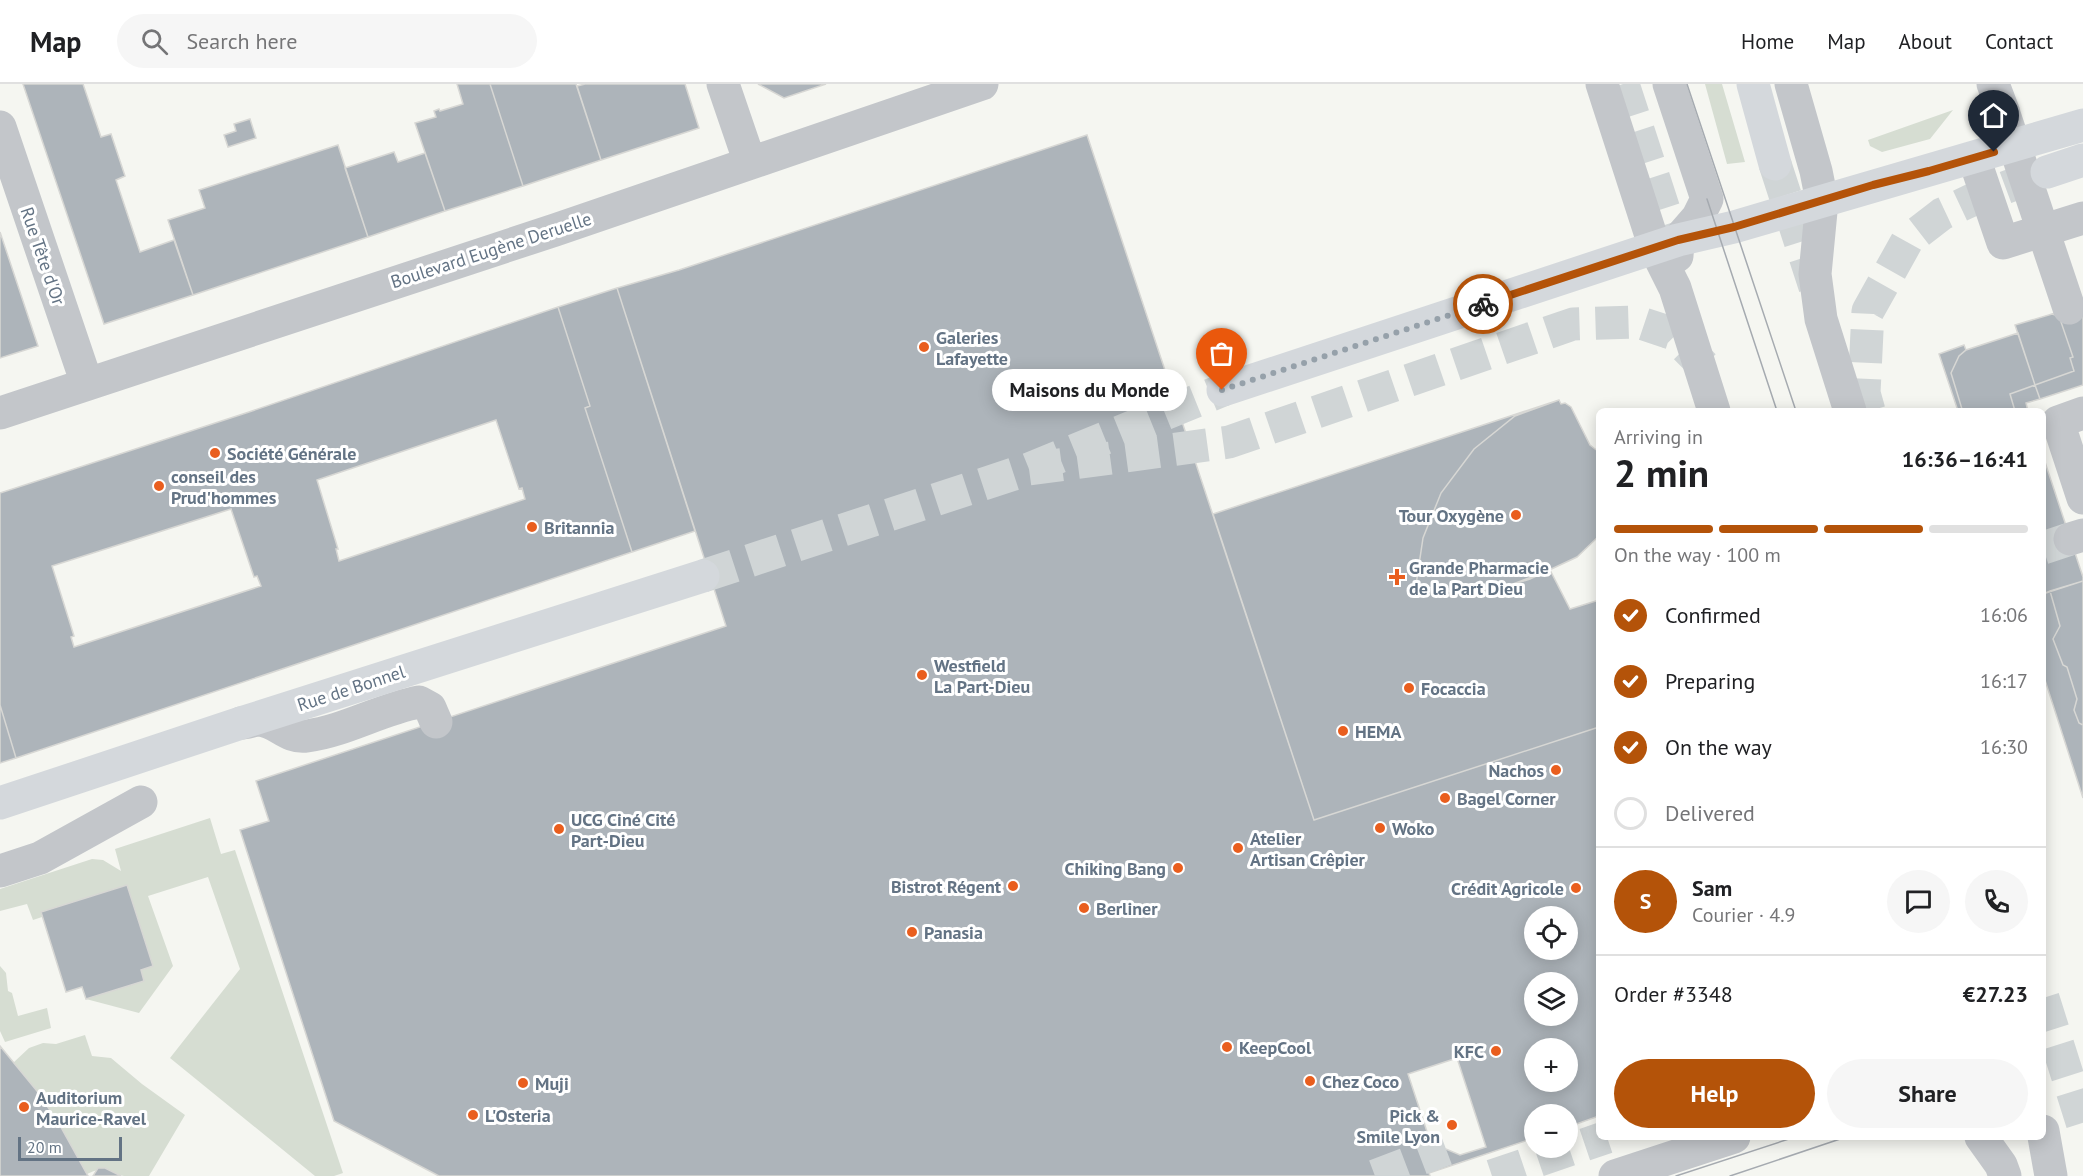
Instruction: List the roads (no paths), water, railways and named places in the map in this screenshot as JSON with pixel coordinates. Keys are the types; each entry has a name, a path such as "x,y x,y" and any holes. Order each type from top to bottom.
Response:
{"main road":[{"path":"1754,84 1775,164"},
{"path":"1222,390 1666,244 1734,227 1974,158 2002,110 2083,125"},
{"path":"2047,172 2083,160"},
{"name":"Rue de Bonnel","path":"0,803 241,723 703,576"}],"street":[{"path":"723,84 750,163"},
{"name":"Boulevard Eugène Deruelle","path":"0,413 555,230 982,84"},
{"path":"1602,84 1666,244 1675,288 1713,408"},
{"path":"1666,244 1698,217 1707,199 1669,84"},
{"path":"1791,84 1816,171 1822,201 1815,274 1821,319 1849,408"},
{"path":"2002,110 2036,233 2069,308"},
{"name":"Rue Tête d'Or","path":"0,127 87,384"},
{"path":"1974,158 2003,243 2083,218"},
{"path":"2083,413 2058,422 2083,498"},
{"path":"241,723 260,720 271,723 286,733 305,737 403,705 419,702 430,708 436,722"},
{"path":"0,871 40,858 141,802"},
{"path":"1616,1176 1725,1140"},
{"path":"1983,1140 2001,1165 2005,1176"},
{"path":"2045,1140 2051,1176"}],"tunnel":[{"path":"1623,84 1683,268"},
{"path":"1775,164 1815,287"},
{"path":"1868,408 1864,393 1868,311 1907,241 1942,214 1972,200 2047,172"},
{"path":"1029,469 1229,442 1573,324 1638,322 1671,333 1704,366"},
{"path":"703,576 1029,469 1223,390"},
{"path":"2046,547 2070,539"},
{"path":"2046,1008 2083,1125"},
{"path":"1492,1176 1598,1140"},
{"path":"1375,1176 1446,1149"}],"tram line":[{"path":"1687,84 1795,408"},
{"path":"1707,199 1776,408"},
{"path":"1676,1176 1786,1140"},
{"path":"1730,1176 1837,1140"}],"place":[{"name":"Galeries Lafayette","path":"924,347"},
{"name":"Maisons du Monde","path":"1222,390"},
{"name":"Société Générale","path":"215,453"},
{"name":"conseil des Prud'hommes","path":"159,486"},
{"name":"Tour Oxygène","path":"1516,515"},
{"name":"Britannia","path":"532,527"},
{"name":"Grande Pharmacie de la Part Dieu","path":"1397,577"},
{"name":"Westfield La Part-Dieu","path":"922,675"},
{"name":"Focaccia","path":"1409,688"},
{"name":"HEMA","path":"1343,731"},
{"name":"Nachos","path":"1556,770"},
{"name":"Bagel Corner","path":"1445,798"},
{"name":"Woko","path":"1380,828"},
{"name":"UCG Ciné Cité Part-Dieu","path":"559,829"},
{"name":"Atelier Artisan Crêpier","path":"1238,848"},
{"name":"Chiking Bang","path":"1178,868"},
{"name":"Bistrot Régent","path":"1013,886"},
{"name":"Crédit Agricole","path":"1576,888"},
{"name":"Berliner","path":"1084,908"},
{"name":"Panasia","path":"912,932"},
{"name":"KeepCool","path":"1227,1047"},
{"name":"KFC","path":"1496,1051"},
{"name":"Chez Coco","path":"1310,1081"},
{"name":"Muji","path":"523,1083"},
{"name":"Auditorium Maurice-Ravel","path":"24,1107"},
{"name":"L'Osteria","path":"473,1115"},
{"name":"Pick & Smile Lyon","path":"1452,1125"}]}
